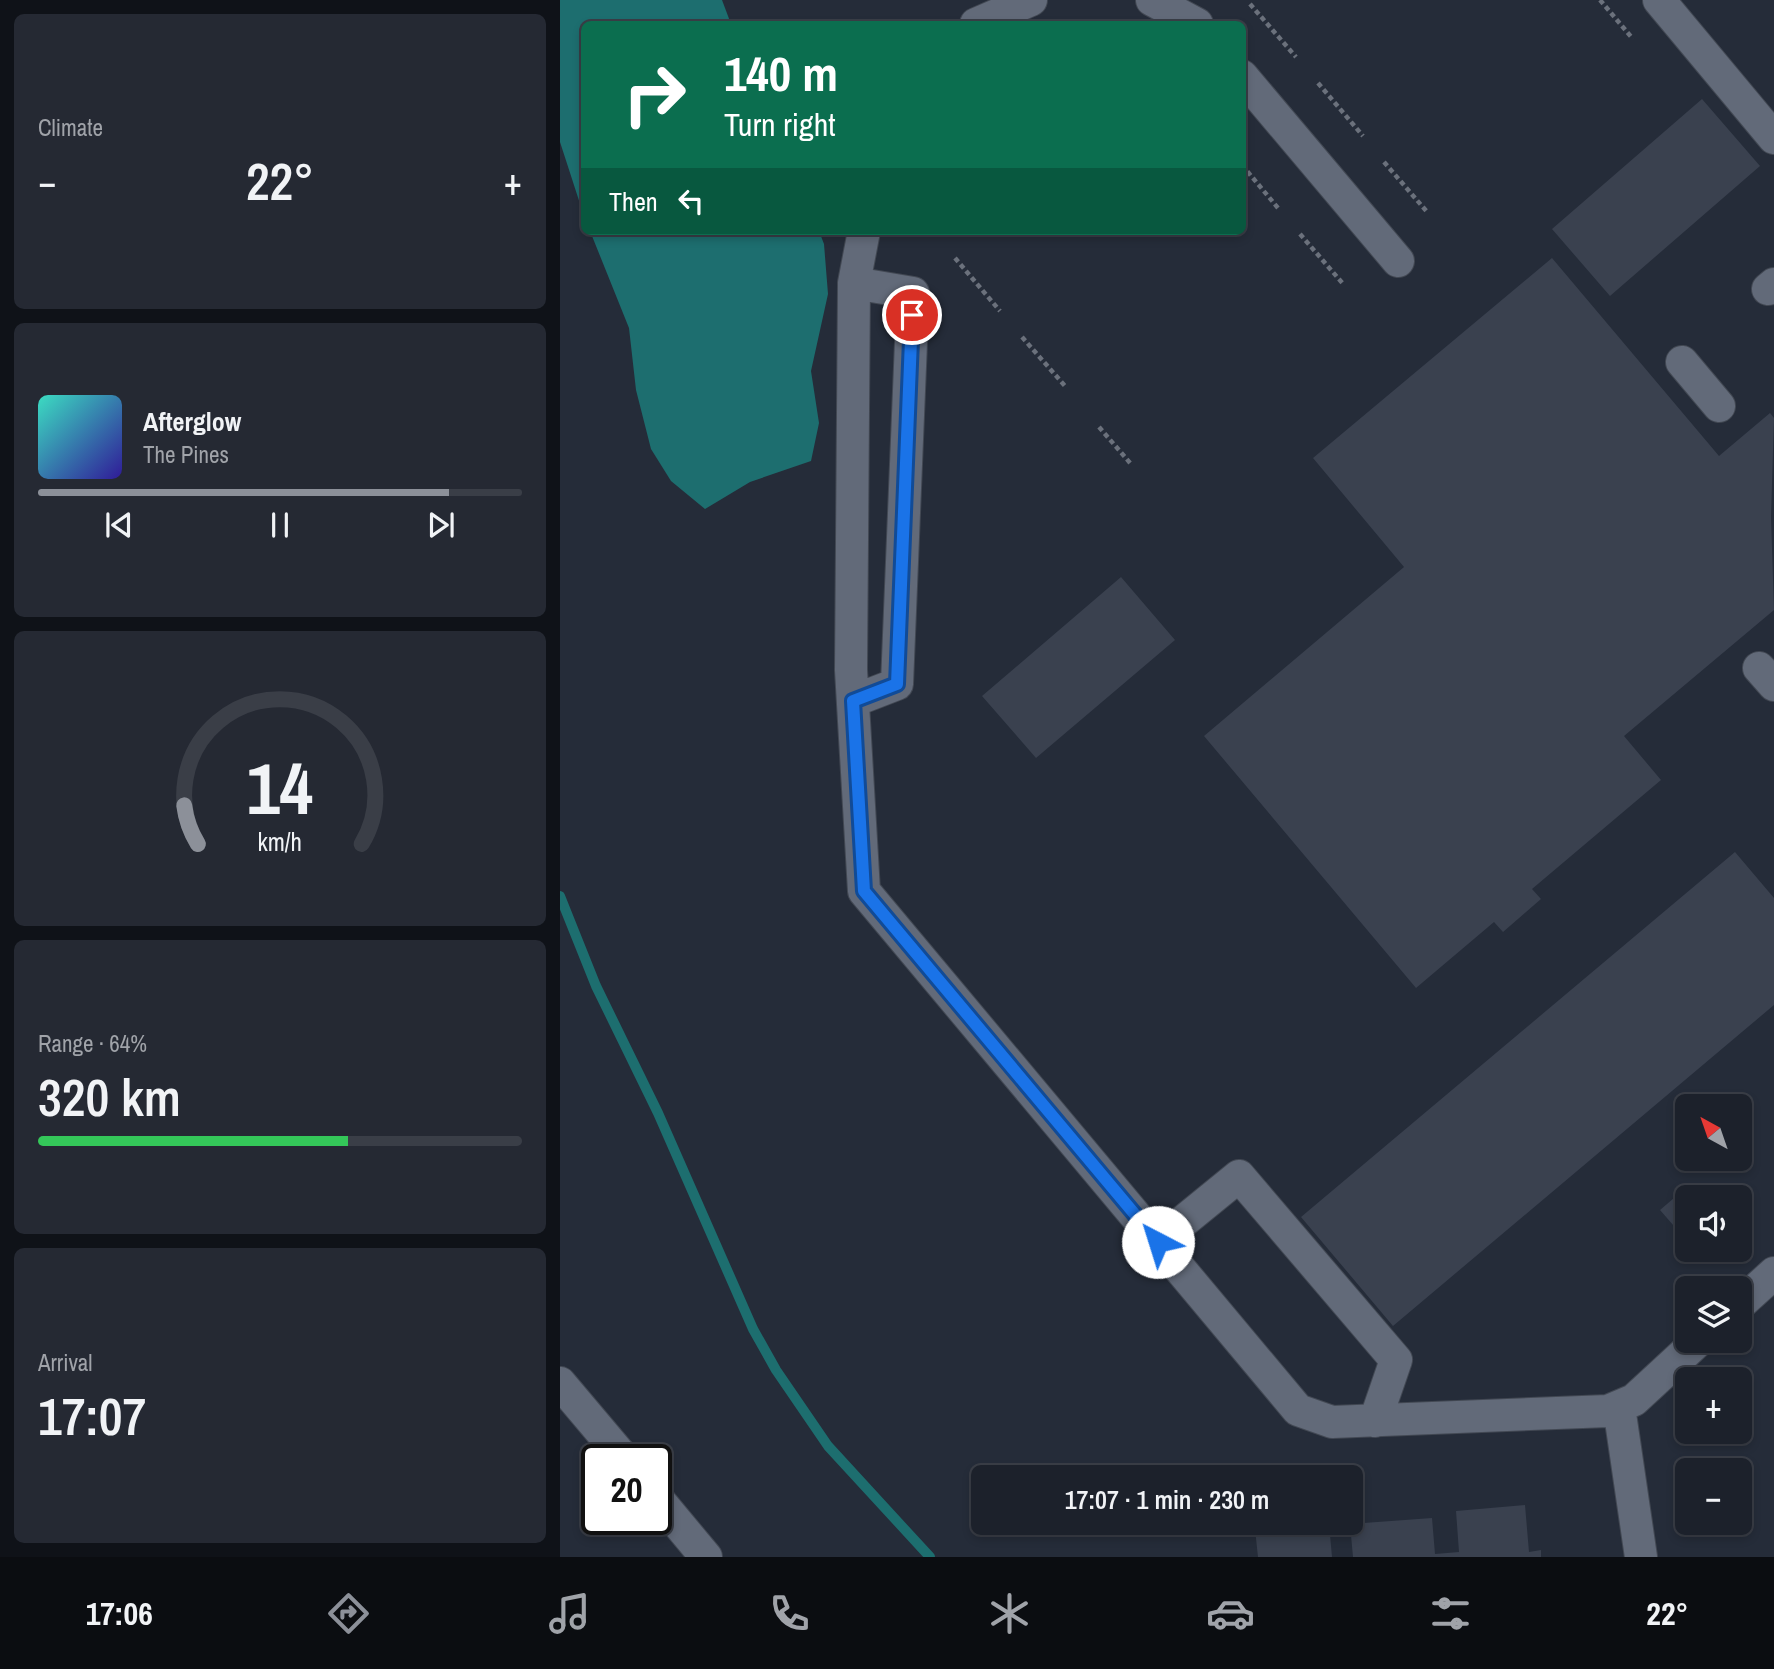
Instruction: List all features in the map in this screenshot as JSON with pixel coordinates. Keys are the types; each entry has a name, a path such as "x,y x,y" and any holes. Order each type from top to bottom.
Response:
{"lane":[{"path":"969,21 985,0"},
{"path":"983,21 1031,0"},
{"path":"1152,0 1192,21"},
{"path":"1191,0 1197,21"},
{"path":"1659,0 1774,138"},
{"path":"1246,81 1398,261"},
{"path":"863,235 854,283 853,701 864,891 1298,1410 1332,1422 1608,1411 1634,1400 1685,1353"},
{"path":"853,701 897,684 913,293 854,283"},
{"path":"1682,362 1719,406"},
{"path":"1158,1242 1239,1176 1396,1360 1375,1421"},
{"path":"1752,1293 1774,1273"},
{"path":"560,1382 612,1444"},
{"path":"1619,1406 1642,1557"},
{"path":"672,1516 706,1557"}],"path":[{"path":"1600,0 1633,39"},
{"path":"1250,4 1296,57"},
{"path":"1318,83 1363,136"},
{"path":"1384,162 1428,213"},
{"path":"1246,170 1278,208"},
{"path":"1300,234 1344,285"},
{"path":"955,258 1000,311"},
{"path":"1023,337 1065,386"},
{"path":"1099,427 1131,464"}],"shaded area":[{"path":"560,0 722,0 730,21 581,21 581,207 560,142"},
{"path":"592,235 821,235 824,244 828,294 811,371 819,423 811,461 750,482 705,509 671,481 651,449 636,390 629,328"}],"building":[{"path":"1702,99 1760,166 1610,296 1552,229"},
{"path":"1552,258 1719,456 1770,413 1774,418 1771,517 1774,610 1624,736 1661,780 1532,889 1541,899 1503,932 1494,922 1416,988 1204,736 1404,567 1313,458"},
{"path":"1121,577 1175,640 1036,758 982,696"},
{"path":"1735,852 1774,898 1774,1005 1393,1326 1301,1217"},
{"path":"1675,1197 1675,1227 1660,1210"},
{"path":"1525,1505 1529,1552 1541,1550 1541,1557 1353,1557 1351,1535 1363,1535 1363,1523 1432,1518 1435,1554 1459,1552 1456,1511"},
{"path":"1256,1535 1330,1535 1332,1557 1258,1557"}],"waterway":[{"path":"560,896 596,986 658,1113 753,1329 776,1370 828,1446 930,1557"}],"route":[{"path":"912,315 908,469 897,684 853,701 864,891 1158,1242"}]}
